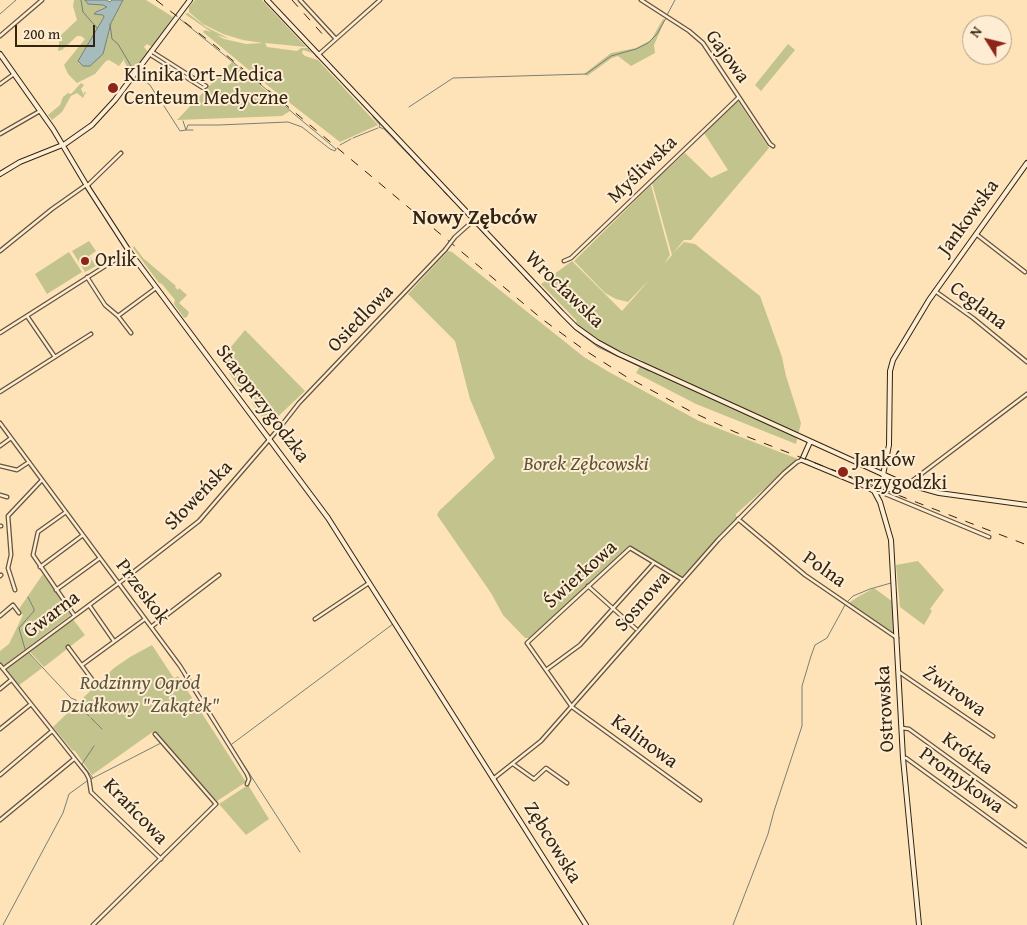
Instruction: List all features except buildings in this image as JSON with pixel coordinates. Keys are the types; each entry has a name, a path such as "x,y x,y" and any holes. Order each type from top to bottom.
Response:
{"street":[{"path":"0,36 42,0"},
{"path":"0,174 20,162 63,145 88,129 115,100 190,0"},
{"name":"Wrocławska","path":"266,0 569,321 589,337 619,354 883,475"},
{"path":"300,0 335,40"},
{"path":"319,54 380,0"},
{"name":"Gajowa","path":"641,0 689,31 703,43 773,146"},
{"path":"150,53 206,86 202,88 150,53"},
{"name":"Staroprzygodzka","path":"0,54 63,145 129,251 328,518 493,778"},
{"path":"0,84 14,74"},
{"name":"Myśliwska","path":"564,260 571,258 739,97"},
{"path":"0,134 40,110"},
{"path":"0,251 52,208 87,186 121,153"},
{"name":"Jankowska","path":"883,475 889,445 891,368 896,355 935,291 1027,163"},
{"name":"Osiedlowa","path":"270,440 299,403 474,220"},
{"path":"976,234 1025,272"},
{"path":"0,333 129,251"},
{"path":"88,277 105,305 118,316 130,333"},
{"path":"118,316 156,288"},
{"name":"Ceglana","path":"935,291 973,318 1027,362"},
{"path":"27,316 55,357"},
{"path":"0,392 91,334"},
{"path":"907,485 1027,394"},
{"name":"Przeskok","path":"0,423 180,666 246,771 249,779 247,784"},
{"path":"0,446 11,438"},
{"name":"Słoweńska","path":"119,583 200,521 270,440"},
{"name":"Sosnowa","path":"493,778 542,741 738,519 789,468 802,460 810,442"},
{"path":"802,460 867,487 876,493 883,493 990,537"},
{"path":"0,466 17,470 29,462"},
{"path":"883,475 907,485 939,493 1027,505"},
{"path":"15,590 8,568 11,555 8,516 42,480"},
{"name":"Ostrowska","path":"876,493 892,547 903,758 919,925"},
{"path":"0,495 6,497"},
{"path":"66,512 37,534 33,555 74,616"},
{"name":"Polna","path":"738,519 805,575 897,638"},
{"path":"40,567 83,535"},
{"name":"Świerkowa","path":"527,643 630,548 683,580"},
{"path":"56,590 100,558"},
{"path":"546,670 580,645 655,562"},
{"path":"151,627 219,575"},
{"path":"314,619 369,582"},
{"name":"Gwarna","path":"3,669 119,583"},
{"path":"588,586 636,629"},
{"path":"89,605 114,641"},
{"path":"0,616 13,606 19,613"},
{"path":"82,665 145,619"},
{"name":"Kalinowa","path":"527,643 572,707 700,800"},
{"path":"68,647 94,682"},
{"name":"Krańcowa","path":"0,665 88,777 90,792 160,859"},
{"name":"Żwirowa","path":"899,672 993,736"},
{"path":"0,689 12,680"},
{"path":"0,729 31,704"},
{"name":"Krótka","path":"902,728 909,729 1015,806"},
{"path":"0,775 52,731"},
{"path":"93,925 216,804 155,734"},
{"path":"0,820 74,758"},
{"name":"Promykowa","path":"903,758 906,758 1027,846"},
{"path":"513,764 534,779 546,768 567,783"},
{"name":"Zębcowska","path":"493,778 586,925"}],"green space":[{"path":"74,0 85,0 88,4 107,7 95,14 103,15 104,17 78,61 80,64 103,54 111,23 123,0 146,0 173,17 152,47 147,44 144,47 148,52 134,72 131,68 129,70 124,61 125,58 119,66 109,60 95,74 77,83 68,74 64,65 85,39 77,36 62,50 58,51 60,36 77,20 73,6"},
{"path":"195,0 262,0 306,47 265,43 267,47 297,51 301,48 308,48 312,53 303,50 302,53 305,56 318,60 378,125 340,142 203,32 205,30 211,32 185,14 188,13 206,27 230,39 217,35 224,39 246,44 263,43 223,34 203,24 189,12 189,7"},
{"path":"663,19 665,20 654,45 655,53 631,66 618,56 612,58 587,76 584,74 611,53 636,48 651,40"},
{"path":"788,44 795,50 761,91 755,85"},
{"path":"232,62 290,111 282,116 177,120"},
{"path":"81,83 84,85 81,89 84,95 84,92 86,92 83,98 77,93 71,96 62,112 52,120 48,115 60,105 63,97 68,93 71,94"},
{"path":"738,101 769,148 691,240 684,240 673,253 684,242 695,244 760,296 782,357 801,423 796,444 696,404 636,373 643,361 611,347 581,328 575,323 577,321 541,284 572,261 622,311 651,278 628,302 616,299 605,293 574,261 651,185 670,255 664,264 672,255 652,183 685,153 711,178 728,170 704,133"},
{"name":"Orlik","path":"89,241 96,251 89,256 96,266 85,272 72,251"},
{"path":"134,246 143,258 176,286 178,290 179,288 187,295 179,303 189,312 187,317 184,318 174,304 175,300 159,283 133,248"},
{"name":"Borek Zębcowski","path":"448,251 452,252 584,357 609,372 699,421 798,459 736,514 736,518 682,577 629,546 530,638 525,638 503,615 491,593 437,515 495,458 470,399 455,341 408,294"},
{"path":"69,252 82,272 47,294 35,274"},
{"path":"245,330 305,391 268,426 252,403 253,396 239,387 229,373 233,368 221,359"},
{"path":"918,561 944,590 930,609 932,611 924,625 900,607 896,565"},
{"path":"43,574 72,614 3,666 0,663 0,651 9,644 23,615 19,609"},
{"path":"874,588 893,602 894,634 849,603"},
{"path":"72,618 85,635 44,667 28,650"},
{"name":"Rodzinny Ogród Działkowy \"Zakątek\"","path":"152,645 173,677 178,676 246,782 217,801 154,731 92,775 75,751 72,750 53,727 114,668"},
{"path":"27,651 42,668 18,686 4,668"},
{"path":"248,785 269,819 246,835 219,804"}],"shaded area":[{"path":"85,0 106,0 110,2 112,0 123,0 111,23 103,54 90,66 83,66 78,61 104,17 103,15 94,14 107,7 88,4"}],"waterway":[{"path":"0,14 16,0"},
{"path":"81,0 83,12 97,28"},
{"path":"667,15 675,0"},
{"path":"409,107 453,78 586,74 611,56 636,49 648,43 657,34 666,18"},
{"path":"180,19 336,149"},
{"path":"110,24 112,39 118,44 134,71"},
{"path":"138,76 150,85 160,101"},
{"path":"164,106 180,131 186,130 188,125 288,122 302,127 330,149 335,151 336,149"},
{"path":"373,117 380,125 379,127 384,129 434,181"},
{"path":"183,121 186,130 193,130"},
{"path":"353,138 378,128"},
{"path":"340,145 351,139"},
{"path":"444,192 447,195"},
{"path":"451,199 455,203"},
{"path":"458,206 461,209"},
{"path":"476,225 479,228"},
{"path":"482,232 486,236"},
{"path":"489,239 492,242"},
{"path":"495,245 499,249"},
{"path":"503,254 506,257"},
{"path":"509,260 513,265"},
{"path":"517,269 520,272"},
{"path":"525,278 530,282"},
{"path":"536,289 541,294"},
{"path":"547,300 552,305"},
{"path":"553,307 573,328 598,347 649,371"},
{"path":"847,602 853,596 891,583"},
{"path":"25,649 19,628 34,611 28,597"},
{"path":"733,925 768,834 802,726 802,686 811,656 815,645 827,638 845,605"},
{"path":"232,744 393,624"},
{"path":"28,652 71,698 76,700 77,705 89,716"},
{"path":"183,675 224,740"},
{"path":"211,714 300,852"},
{"path":"91,718 102,729"},
{"path":"93,778 161,743"},
{"path":"91,779 93,778 82,764 94,746"},
{"path":"3,925 63,813 69,794 87,781"}],"railway":[{"path":"156,0 213,44 542,319 583,349 625,376 690,411 735,432 1027,545"},
{"path":"292,0 325,37"}],"place":[{"name":"Klinika Ort-Medica Centeum Medyczne","path":"113,88"},
{"name":"Orlik","path":"85,261"},
{"name":"Janków Przygodzki","path":"843,472"}],"district":[{"name":"Nowy Zębców","path":"475,219"}]}
